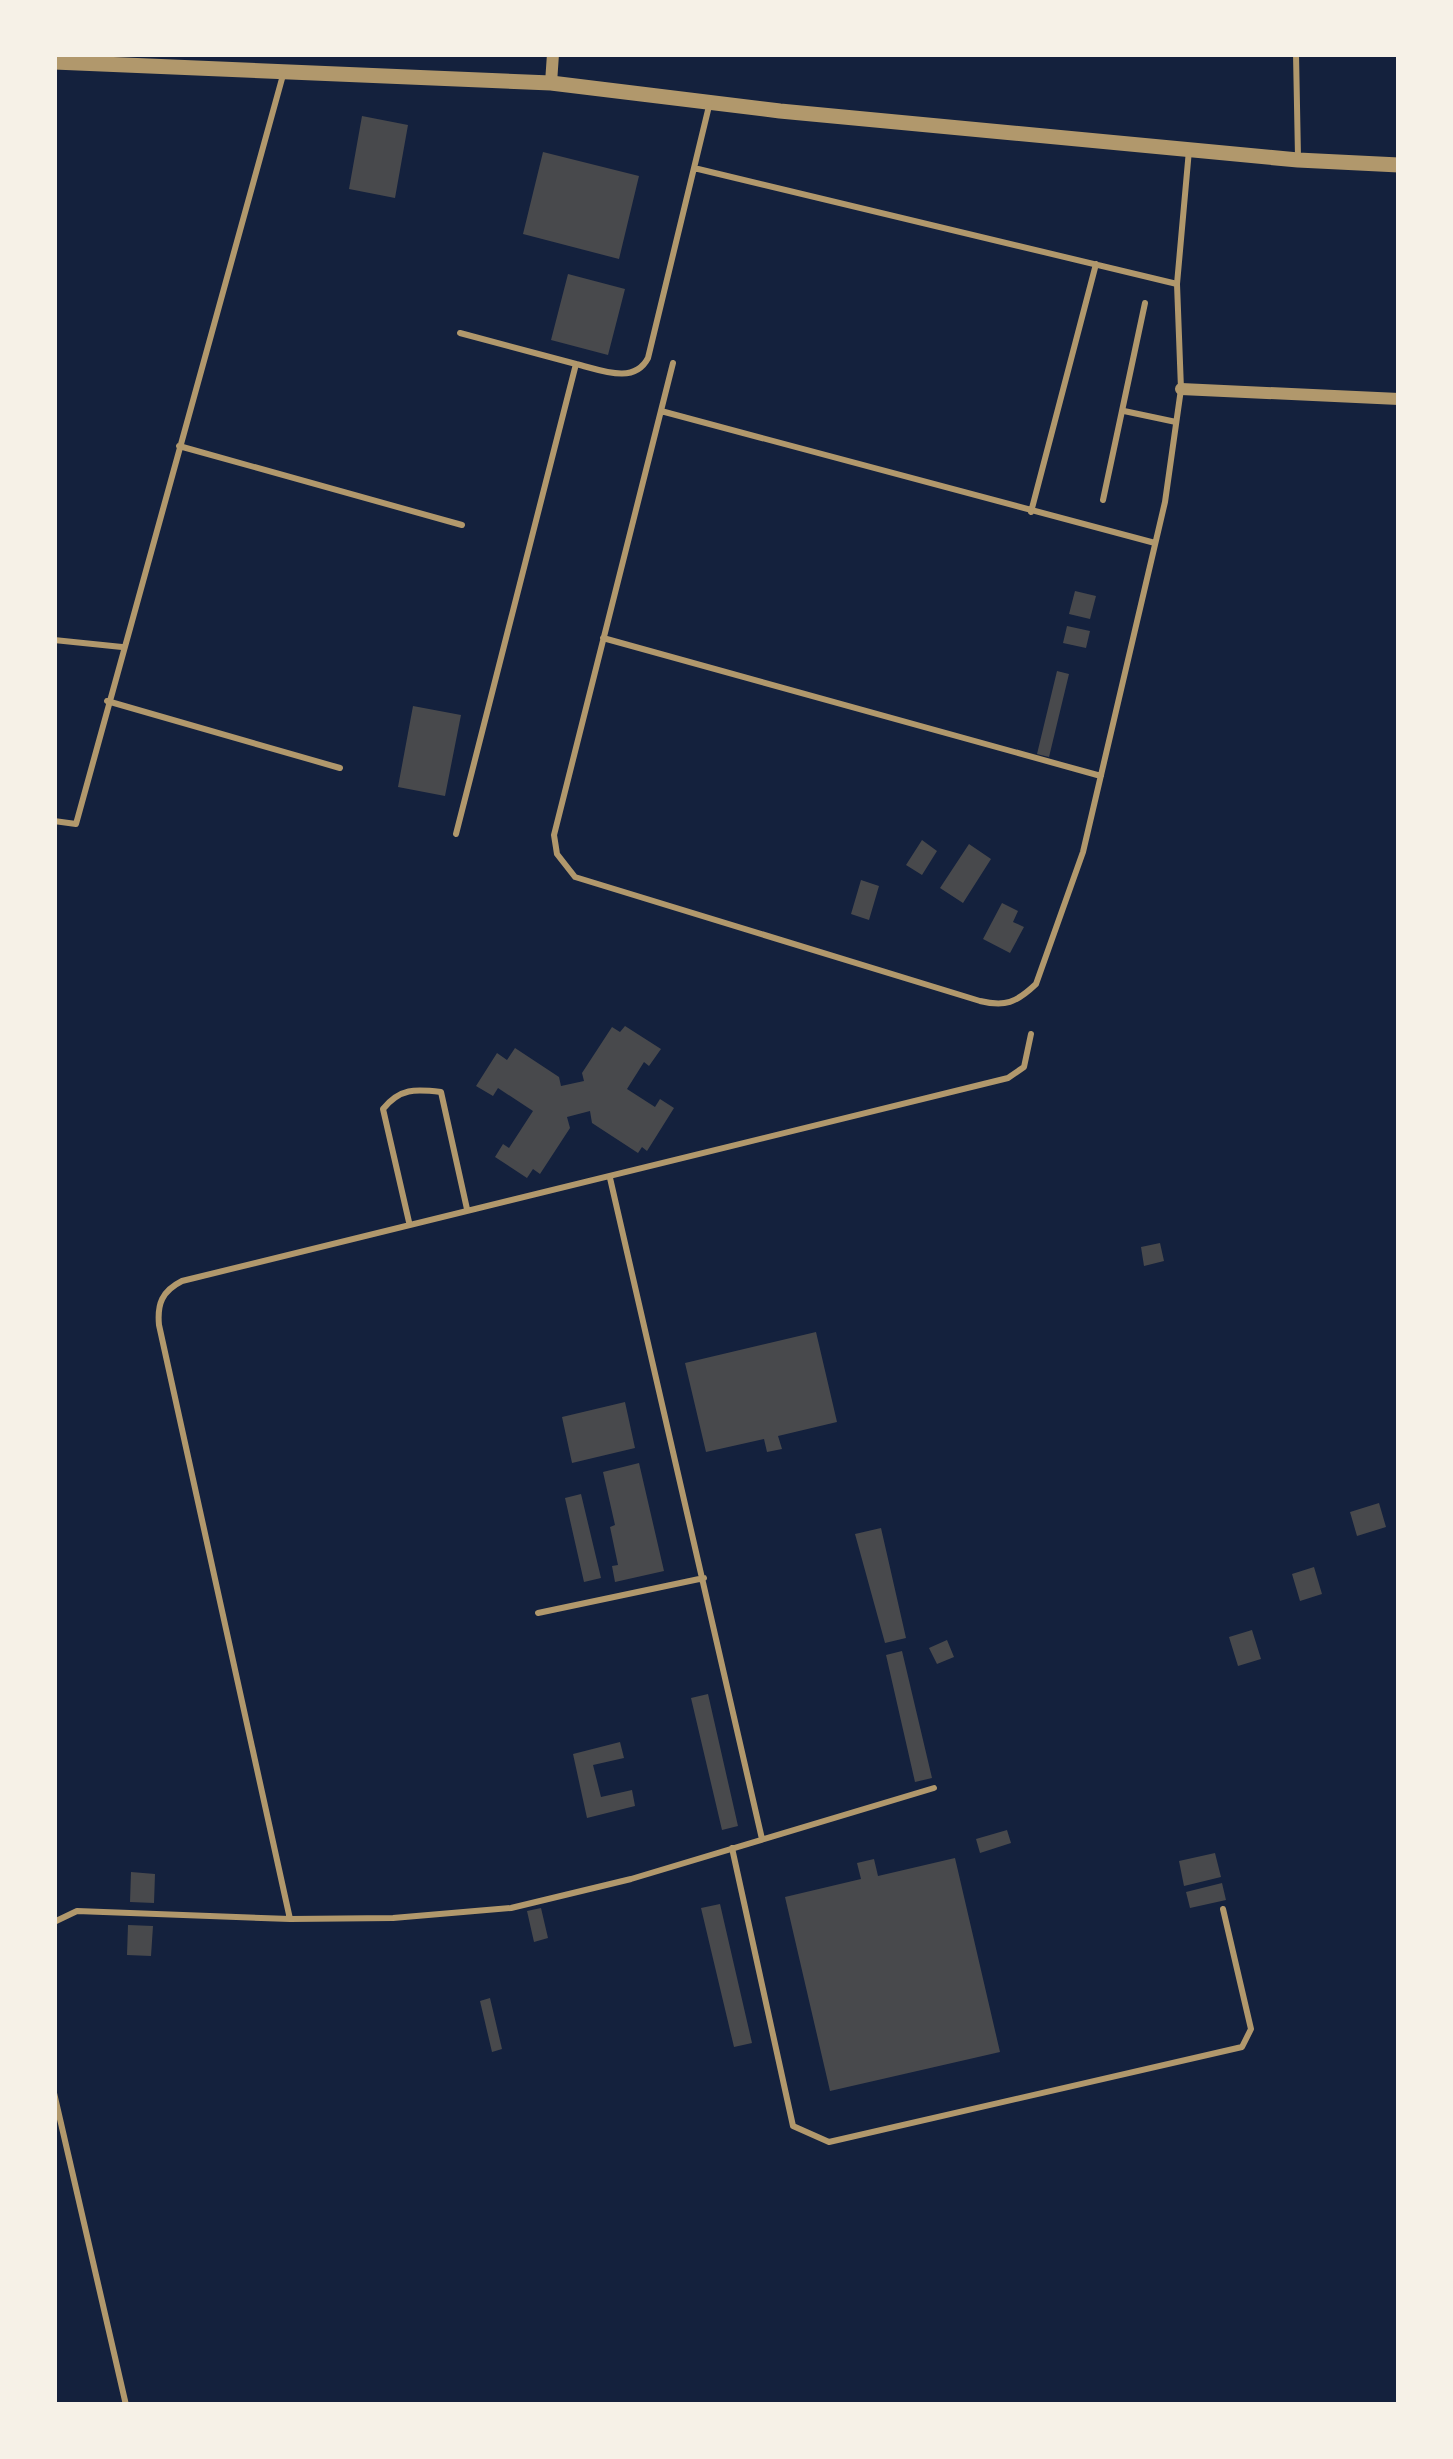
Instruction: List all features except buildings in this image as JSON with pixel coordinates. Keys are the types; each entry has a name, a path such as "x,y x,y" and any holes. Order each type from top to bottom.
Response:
{"street":[{"path":"551,83 553,54"},
{"path":"54,62 551,83 1189,150 1399,165"},
{"path":"1181,388 1399,399"}],"lane":[{"path":"1296,54 1298,160"},
{"path":"54,821 76,824 284,72"},
{"path":"460,334 631,375 642,369 710,103"},
{"path":"673,363 554,835 557,854 575,877 1004,1006 1036,984 1083,852 1155,544 1181,388 1177,284 1189,150"},
{"path":"694,168 1177,284"},
{"path":"1031,512 1096,264"},
{"path":"1103,500 1145,303"},
{"path":"456,834 576,364"},
{"path":"661,411 1155,544"},
{"path":"1124,411 1176,422"},
{"path":"179,446 463,525"},
{"path":"604,638 1101,776"},
{"path":"54,640 122,647"},
{"path":"107,701 340,768"},
{"path":"290,1919 158,1325 164,1292 182,1281 410,1223 1008,1078 1024,1067 1031,1034"},
{"path":"410,1223 383,1109 396,1094 416,1089 441,1092 467,1209"},
{"path":"610,1178 761,1839"},
{"path":"538,1613 704,1578"},
{"path":"54,1922 77,1911 290,1919 393,1918 511,1908 631,1879 934,1788"},
{"path":"733,1848 793,2126 829,2142 1242,2047 1251,2029 1223,1909"},
{"path":"54,2092 126,2405"}]}
